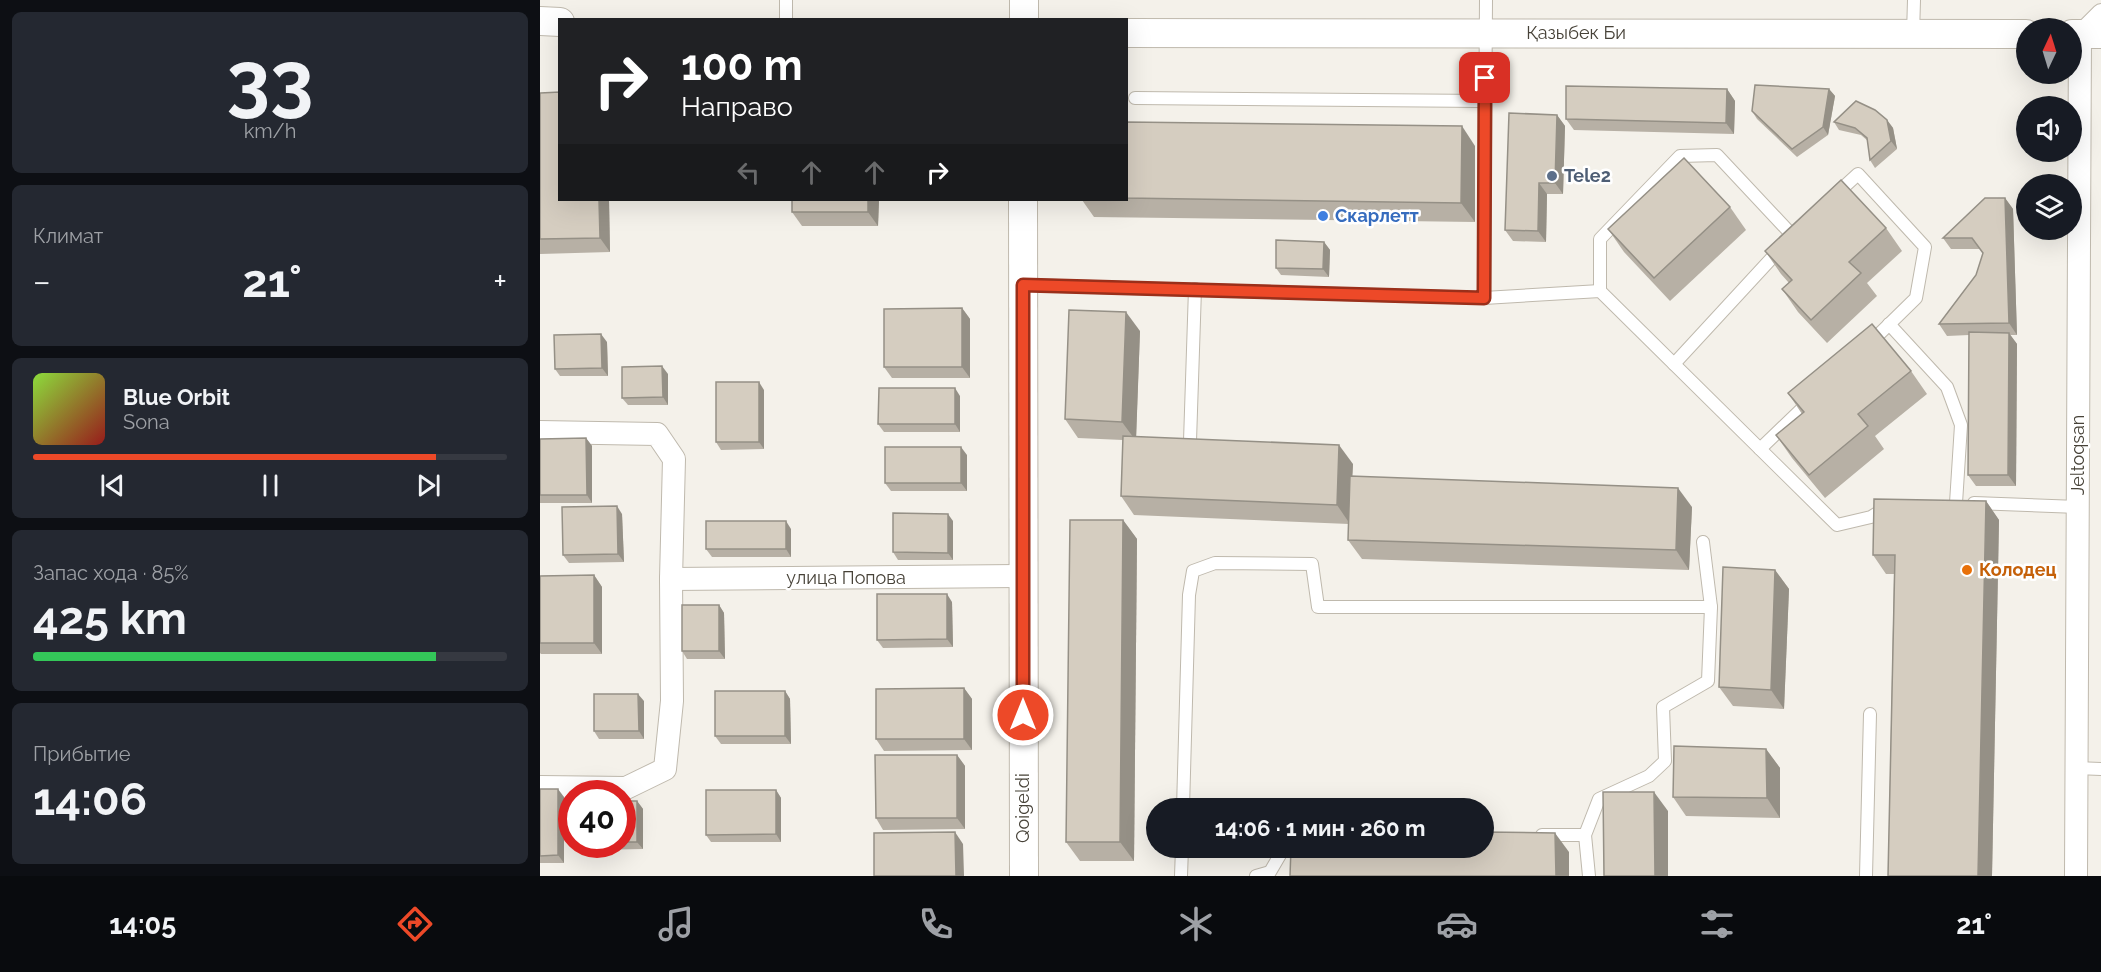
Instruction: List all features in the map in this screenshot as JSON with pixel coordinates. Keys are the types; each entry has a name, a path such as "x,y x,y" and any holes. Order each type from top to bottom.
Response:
{"street":[{"path":"1024,0 1024,18"},
{"path":"2084,34 2101,13"},
{"path":"540,21 558,22"},
{"name":"Қазыбек Би","path":"1128,33 2016,34"},
{"name":"Jeltoqsan","path":"2076,876 2084,34"},
{"name":"Qoigeldi","path":"1023,201 1024,876"},
{"path":"540,432 657,434 674,459 671,579 672,700 665,769 626,788 540,787"},
{"name":"улица Попова","path":"671,579 1022,576"}],"lane":[{"path":"786,0 786,18"},
{"path":"1484,298 1486,0"},
{"path":"1912,34 1914,0"},
{"path":"1135,98 1485,101"},
{"path":"1674,364 1797,232 1717,155 1680,156 1599,239 1600,291 1837,525 1871,517 1898,500"},
{"path":"1825,205 1858,174 1925,247 1916,298 1863,349"},
{"path":"1023,285 1484,298 1600,291"},
{"path":"1190,441 1195,289"},
{"path":"1889,324 1947,387 1961,425 1950,502 2078,507"},
{"path":"1760,449 1820,391"},
{"path":"1589,876 1586,835 1599,799 1649,776 1665,761 1663,707 1708,681 1711,607 1703,542"},
{"path":"1183,798 1189,595 1193,571 1215,563 1312,564 1318,608 1711,607"},
{"path":"1866,876 1870,714"},
{"path":"2076,768 2101,769"},
{"path":"1529,835 1586,835"},
{"path":"1181,876 1182,858"},
{"path":"1256,876 1270,872 1278,858"}],"building":[{"path":"1755,85 1829,89 1823,127 1792,149 1752,111"},
{"path":"1566,86 1727,89 1726,123 1566,119"},
{"path":"558,92 558,201 599,201 600,238 540,239 540,93"},
{"path":"1856,101 1875,110 1887,120 1891,141 1870,160 1867,138 1855,128 1834,122"},
{"path":"1509,113 1557,115 1555,183 1539,183 1538,231 1505,230"},
{"path":"1128,122 1462,126 1461,203 1128,198"},
{"path":"1684,158 1730,207 1654,278 1608,229"},
{"path":"1841,180 1886,228 1849,262 1861,273 1811,320 1782,289 1792,280 1765,251"},
{"path":"1985,198 2005,198 2009,323 1939,324 1976,275 1983,253 1972,238 1943,238"},
{"path":"792,201 868,201 868,212 792,212"},
{"path":"1276,240 1324,242 1323,269 1276,268"},
{"path":"962,308 962,367 884,367 884,309"},
{"path":"1069,310 1126,312 1122,422 1065,419"},
{"path":"1872,324 1911,371 1858,414 1868,426 1809,475 1776,435 1804,412 1788,393"},
{"path":"1969,332 2009,333 2008,475 1968,475"},
{"path":"601,334 602,368 555,369 554,335"},
{"path":"662,366 663,397 622,398 622,367"},
{"path":"716,382 759,382 759,442 716,442"},
{"path":"879,388 955,388 955,424 878,424"},
{"path":"1123,436 1339,445 1337,505 1121,496"},
{"path":"586,438 587,495 540,495 540,439"},
{"path":"885,447 961,447 961,483 885,483"},
{"path":"1350,476 1678,488 1676,550 1348,540"},
{"path":"1874,499 1986,501 1978,876 1888,876 1895,555 1873,555"},
{"path":"617,506 618,554 563,555 562,507"},
{"path":"893,513 948,514 948,553 893,552"},
{"path":"1070,520 1123,520 1120,842 1066,842"},
{"path":"706,521 786,521 786,549 706,549"},
{"path":"1723,567 1775,570 1771,690 1719,687"},
{"path":"594,575 594,643 540,643 540,576"},
{"path":"877,594 947,594 947,639 877,640"},
{"path":"682,605 719,605 719,651 682,651"},
{"path":"964,688 964,739 876,739 876,689"},
{"path":"715,691 785,691 785,736 715,736"},
{"path":"594,694 638,694 639,731 594,731"},
{"path":"1674,746 1766,749 1767,798 1673,797"},
{"path":"875,755 957,755 957,818 876,818"},
{"path":"540,789 558,789 558,855 540,856"},
{"path":"706,790 776,790 776,834 706,835"},
{"path":"1603,792 1654,792 1655,876 1604,876"},
{"path":"636,801 637,801 636,842"},
{"path":"955,832 956,876 874,876 874,833"},
{"path":"1494,832 1555,833 1556,876 1290,876 1291,858 1494,858"}],"place":[{"name":"Tele2","path":"1552,176"},
{"name":"Скарлетт","path":"1323,216"},
{"name":"Колодец","path":"1967,570"}],"route":[{"path":"1023,715 1023,285 1484,298 1485,78"}]}
